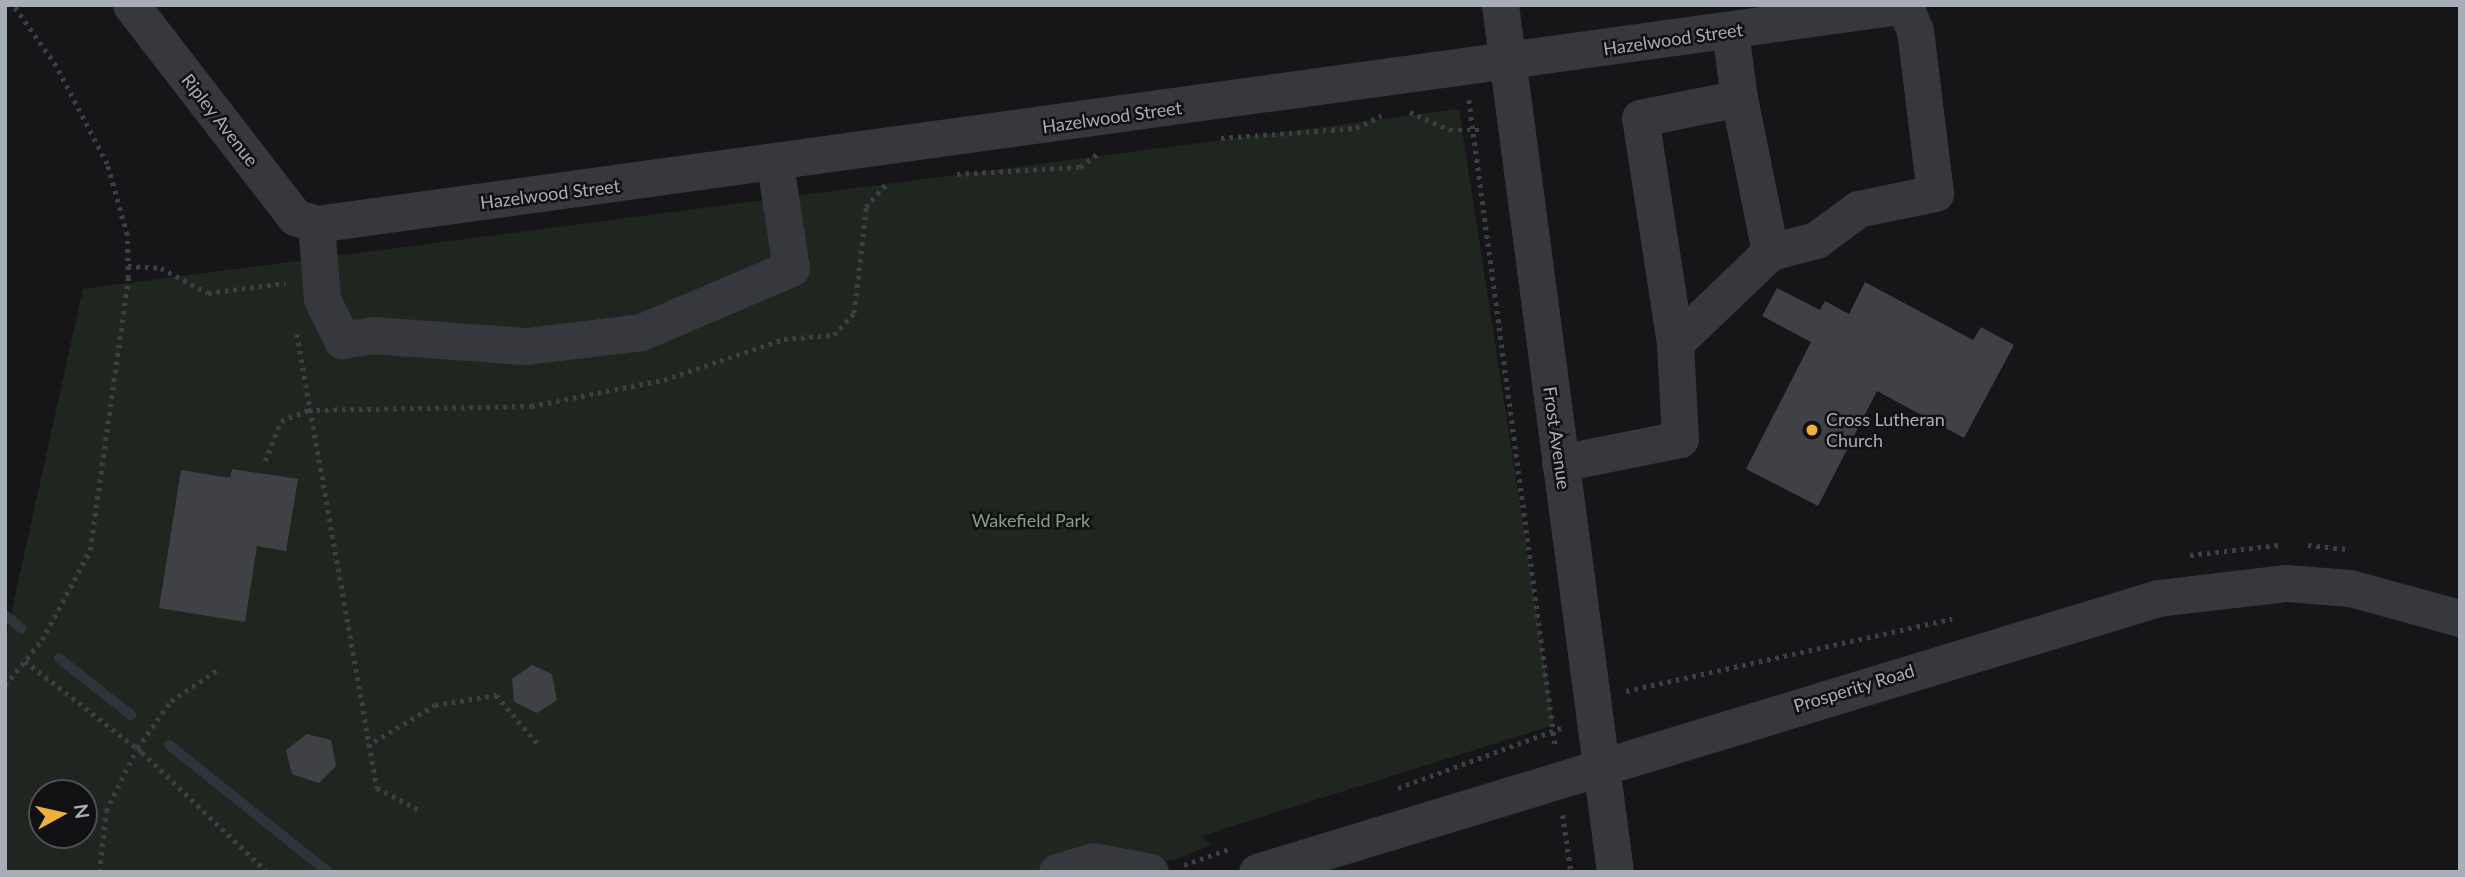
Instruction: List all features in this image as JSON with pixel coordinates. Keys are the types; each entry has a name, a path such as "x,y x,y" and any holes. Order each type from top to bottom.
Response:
{"street":[{"name":"Ripley Avenue","path":"131,5 295,217 316,224"},
{"name":"Frost Avenue","path":"1500,5 1615,872"},
{"name":"Hazelwood Street","path":"316,224 775,165 1906,5"},
{"path":"1675,343 1770,252 1816,240 1858,209 1935,193 1915,31 1906,5"},
{"path":"1730,31 1739,98 1770,252"},
{"path":"1560,463 1680,439 1675,343 1640,118 1739,98"},
{"path":"316,224 322,299 342,340 372,335 526,346 641,332 790,268 775,165"},
{"name":"Prosperity Road","path":"1257,872 1600,764 2158,598 2221,587 2350,588 2460,618"},
{"path":"1057,872 1093,861 1150,872"}],"path":[{"path":"5,685 25,661 90,550 128,266 127,235 107,164 56,66 13,5"},
{"path":"1468,68 1472,131 1571,872"},
{"path":"1398,112 1450,130 1516,127"},
{"path":"1216,138 1243,142 1356,128 1388,113"},
{"path":"946,171 968,178 1080,167 1107,147"},
{"path":"265,461 281,421 308,410 531,406 664,380 784,339 834,335 854,313 866,207 897,171"},
{"path":"128,266 161,268 208,293 289,283"},
{"path":"288,271 291,296"},
{"path":"295,322 367,746 377,788 419,810"},
{"path":"25,661 136,748 267,872"},
{"path":"99,872 106,811 136,748 171,701 220,668"},
{"path":"367,746 435,705 496,695 537,743"}],"green space":[{"name":"Wakefield Park","path":"1459,109 1554,725 1201,836 1211,845 1174,860 1086,872 5,872 5,641 83,289"}],"building":[{"path":"1865,282 1973,340 1981,327 2014,345 1964,438 1877,391 1818,506 1746,469 1811,342 1762,316 1777,288 1820,310 1825,301 1849,314"},
{"path":"232,469 298,479 286,551 257,546 245,622 159,608 181,470 230,478"},
{"path":"532,665 552,674 557,700 537,713 514,702 512,679"},
{"path":"307,734 331,740 336,766 319,783 292,774 286,750"}],"waterway":[{"path":"5,615 21,628"},
{"path":"59,658 131,715"},
{"path":"169,745 328,872"}],"place":[{"name":"Cross Lutheran Church","path":"1812,430"}]}
